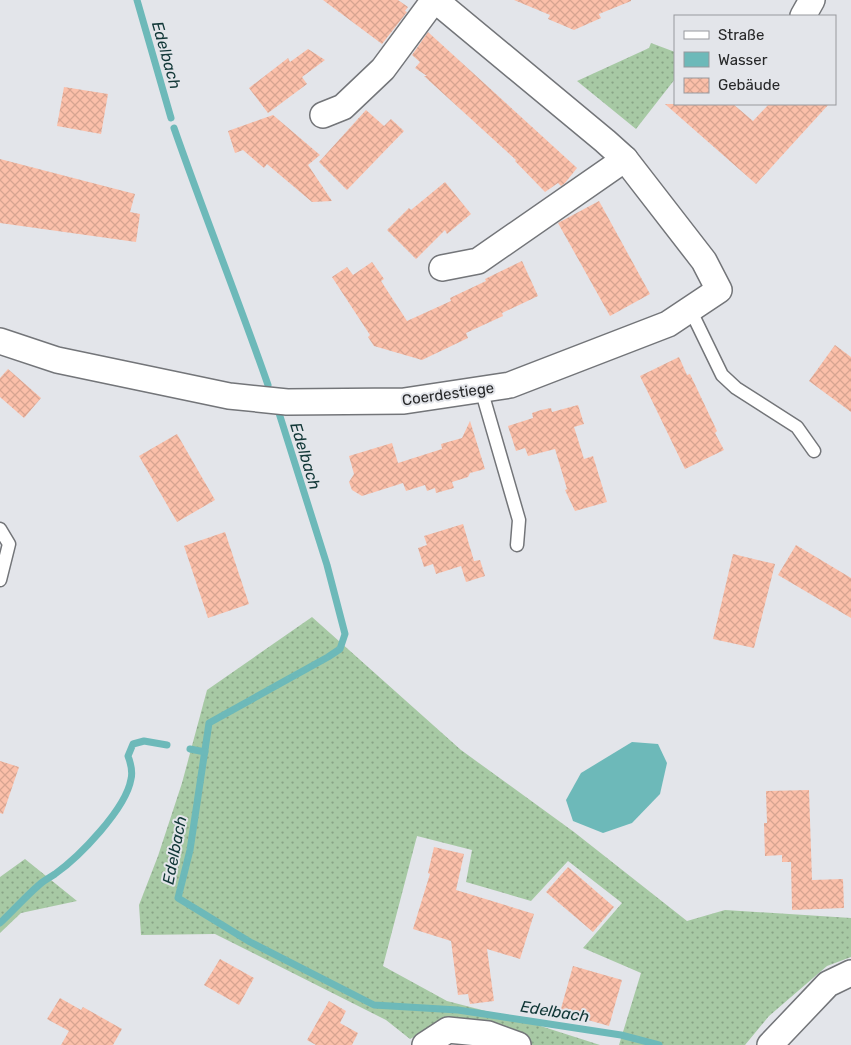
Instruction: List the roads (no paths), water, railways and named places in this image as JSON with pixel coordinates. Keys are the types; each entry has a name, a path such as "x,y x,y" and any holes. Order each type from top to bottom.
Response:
{"street":[{"path":"804,15 812,0"},
{"name":"Coerdestiege","path":"0,340 57,360 229,396 286,402 404,401 510,385 668,324 719,290 704,261 625,159 432,1 383,69 343,107 323,115"},
{"path":"442,268 478,261 625,159"},
{"path":"770,1045 828,984 851,973"},
{"path":"425,1045 448,1030 488,1034 518,1045"}],"lane":[{"path":"690,309 722,375 736,388 797,427 814,450"},
{"path":"481,389 519,520 518,544"},
{"path":"0,529 9,544 0,580"}],"water":[{"path":"632,742 658,744 667,763 660,794 632,823 603,833 573,821 566,800 581,773"}],"waterway":[{"name":"Edelbach","path":"137,0 171,118"},
{"name":"Edelbach","path":"174,128 268,385"},
{"name":"Edelbach","path":"279,413 327,565 345,634 340,649 328,657 209,723 190,850 178,898 250,942 374,1005 458,1010 621,1035 659,1045"},
{"path":"0,923 29,894 76,856 111,818 127,791 131,779 132,773 128,756 133,744 144,741 167,745"},
{"path":"190,749 205,752"}]}
